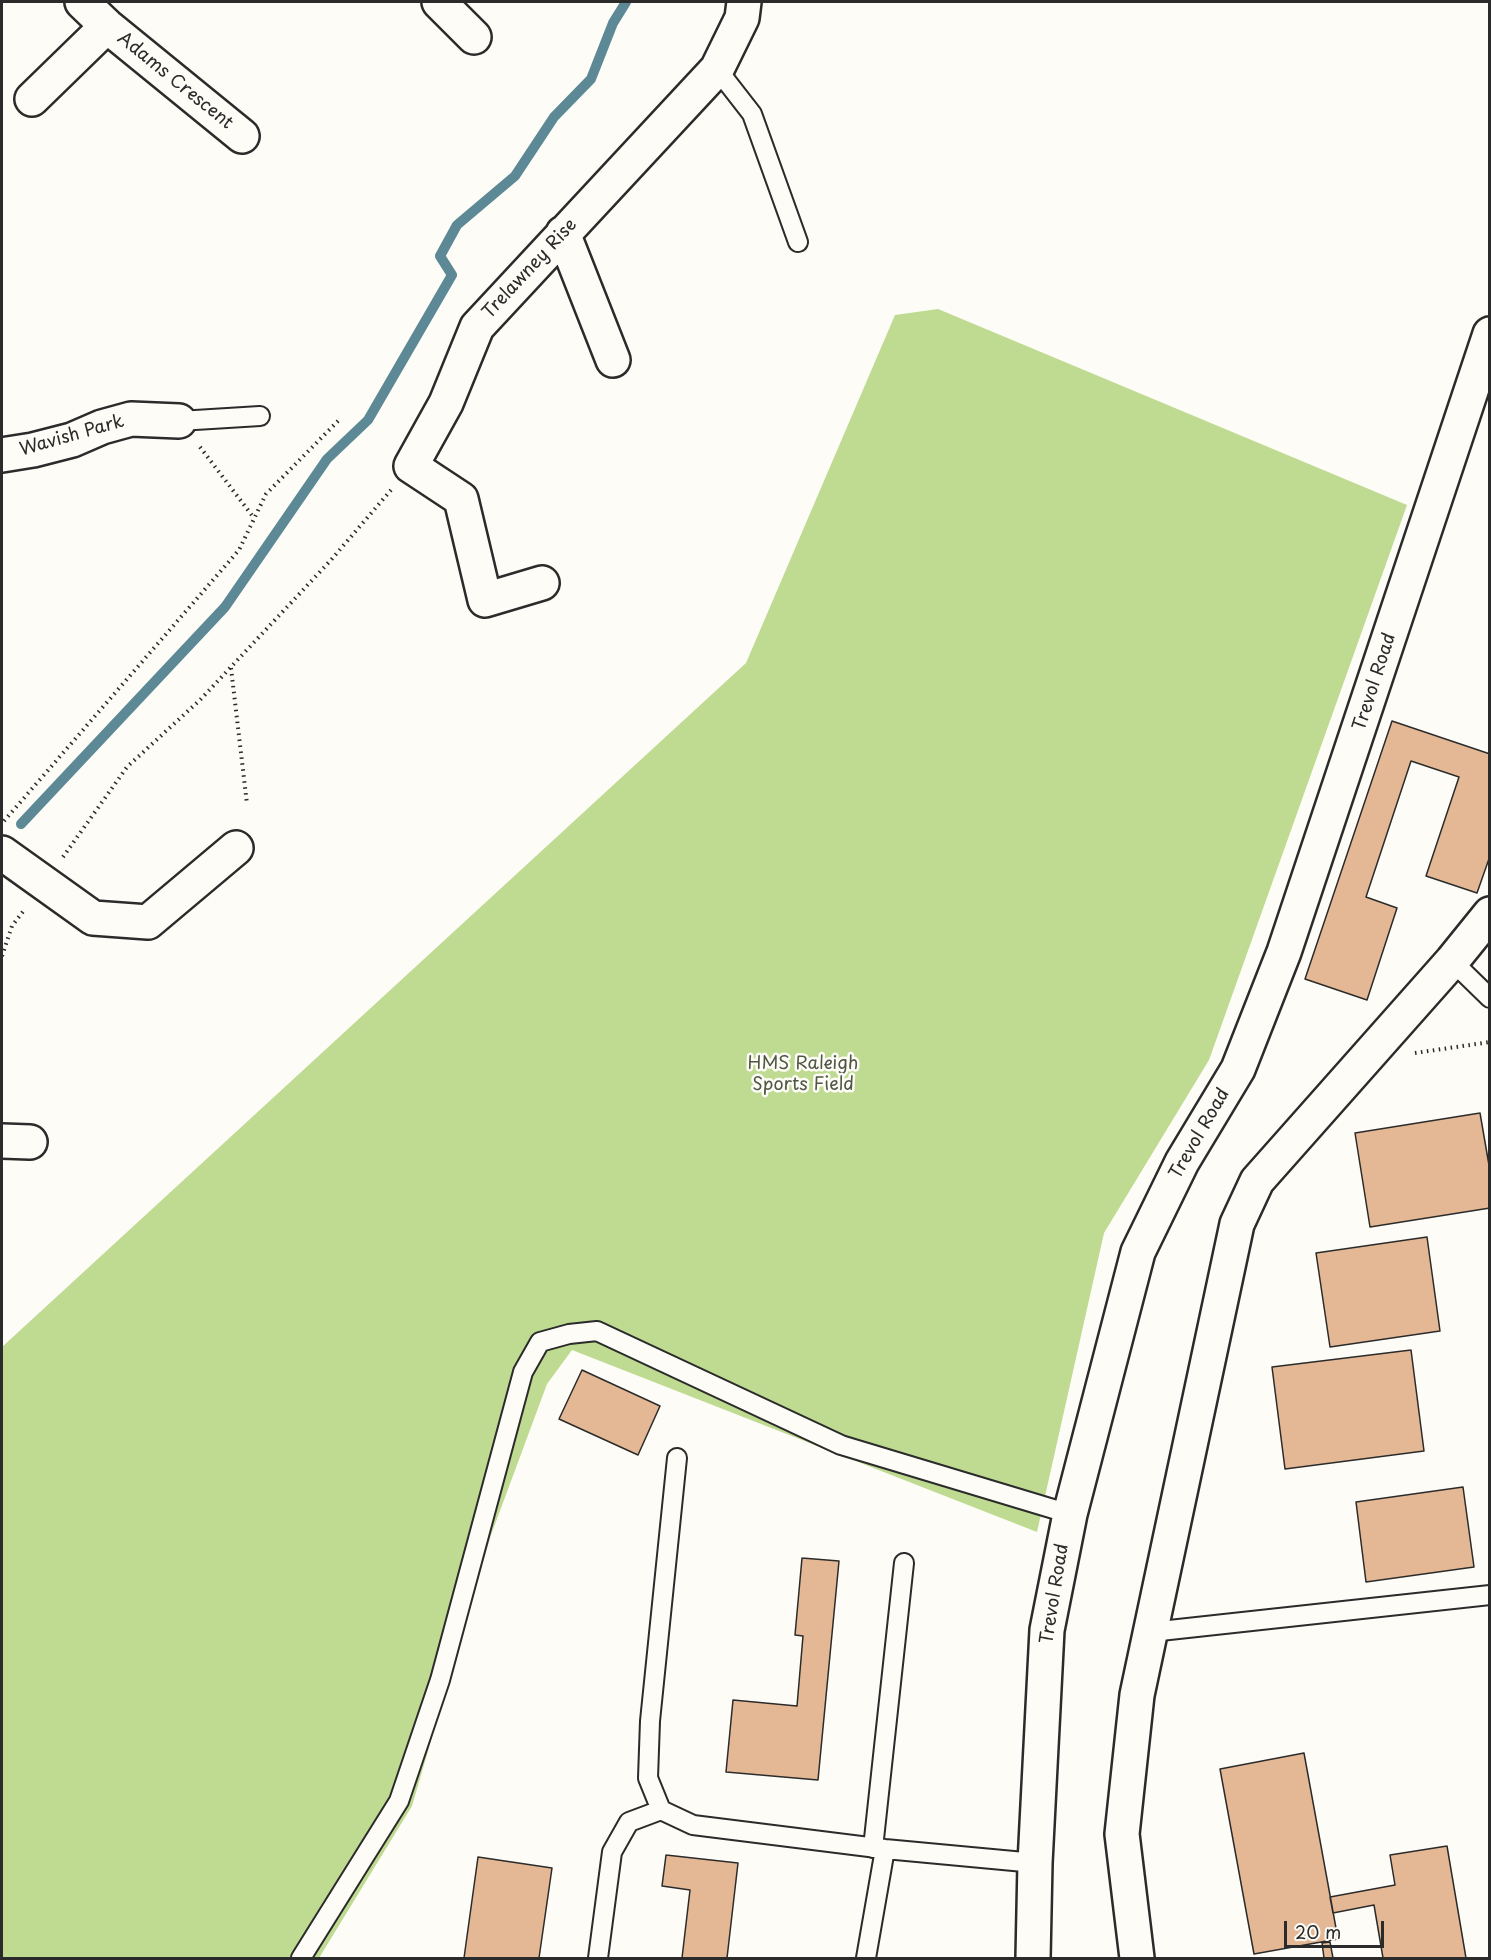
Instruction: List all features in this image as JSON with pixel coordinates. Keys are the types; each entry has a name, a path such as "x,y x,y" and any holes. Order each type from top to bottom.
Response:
{"street":[{"name":"Adams Crescent","path":"82,2 107,26 242,136"},
{"path":"439,2 474,38"},
{"name":"Trelawney Rise","path":"411,466 446,403 477,327 717,69 742,18 744,2"},
{"name":"Adams Crescent","path":"32,99 107,26"},
{"path":"564,232 613,360"},
{"name":"Trevol Road","path":"1033,1959 1035,1863 1047,1630 1070,1514 1138,1251 1182,1161 1238,1069 1284,952 1490,334"},
{"name":"Wavish Park","path":"2,454 52,445 131,419 179,421"},
{"path":"411,466 461,499 485,600 542,583"},
{"path":"2,853 93,918 148,922 236,848"},
{"path":"1137,1959 1122,1834 1137,1695 1237,1224 1257,1181 1452,961 1490,914"}],"lane":[{"path":"717,69 752,114 798,242"},
{"path":"179,421 260,416"},
{"path":"1452,961 1490,998"},
{"path":"301,1959 399,1801 440,1680 523,1372 540,1342 568,1334 597,1331 841,1445 1070,1514"},
{"path":"677,1458 650,1721 648,1778 661,1810 693,1825 879,1848 1035,1863"},
{"path":"866,1959 879,1848 904,1563"},
{"path":"1151,1632 1490,1595"},
{"path":"598,1959 612,1852 628,1822 661,1810"}],"path":[{"path":"2,824 240,550 266,494 339,420"},
{"path":"179,421 254,518"},
{"path":"2,956 12,926 127,767 231,668 331,560 411,466"},
{"path":"231,668 247,804"},
{"path":"1364,1061 1490,1042"}],"green space":[{"name":"HMS Raleigh Sports Field","path":"938,309 1407,505 1209,1060 1104,1233 1037,1532 572,1350 547,1384 491,1535 412,1806 319,1958 2,1958 2,1347 746,663 895,315"}],"building":[{"path":"1392,721 1490,754 1490,856 1477,893 1426,876 1459,777 1411,761 1366,897 1397,908 1367,1000 1305,979"},
{"path":"1480,1113 1490,1171 1490,1208 1370,1227 1355,1133"},
{"path":"1427,1237 1440,1331 1330,1347 1316,1253"},
{"path":"1411,1350 1424,1451 1285,1469 1272,1367"},
{"path":"582,1370 660,1406 638,1455 559,1419"},
{"path":"1463,1487 1474,1567 1366,1582 1356,1502"},
{"path":"802,1558 839,1561 818,1780 726,1772 733,1700 797,1706 803,1636 795,1635"},
{"path":"1304,1753 1338,1939 1254,1954 1220,1769"},
{"path":"1447,1846 1466,1958 1383,1958 1374,1905 1333,1913 1330,1897 1395,1885 1390,1855"},
{"path":"666,1855 738,1863 727,1958 682,1958 690,1890 662,1886"},
{"path":"478,1857 552,1868 539,1958 464,1958"},
{"path":"1330,1942 1333,1958 1324,1958 1322,1943"}],"waterway":[{"path":"21,824 225,607 327,459 368,420 452,275 440,256 457,225 515,176 554,117 591,79 613,23 626,2"}]}
